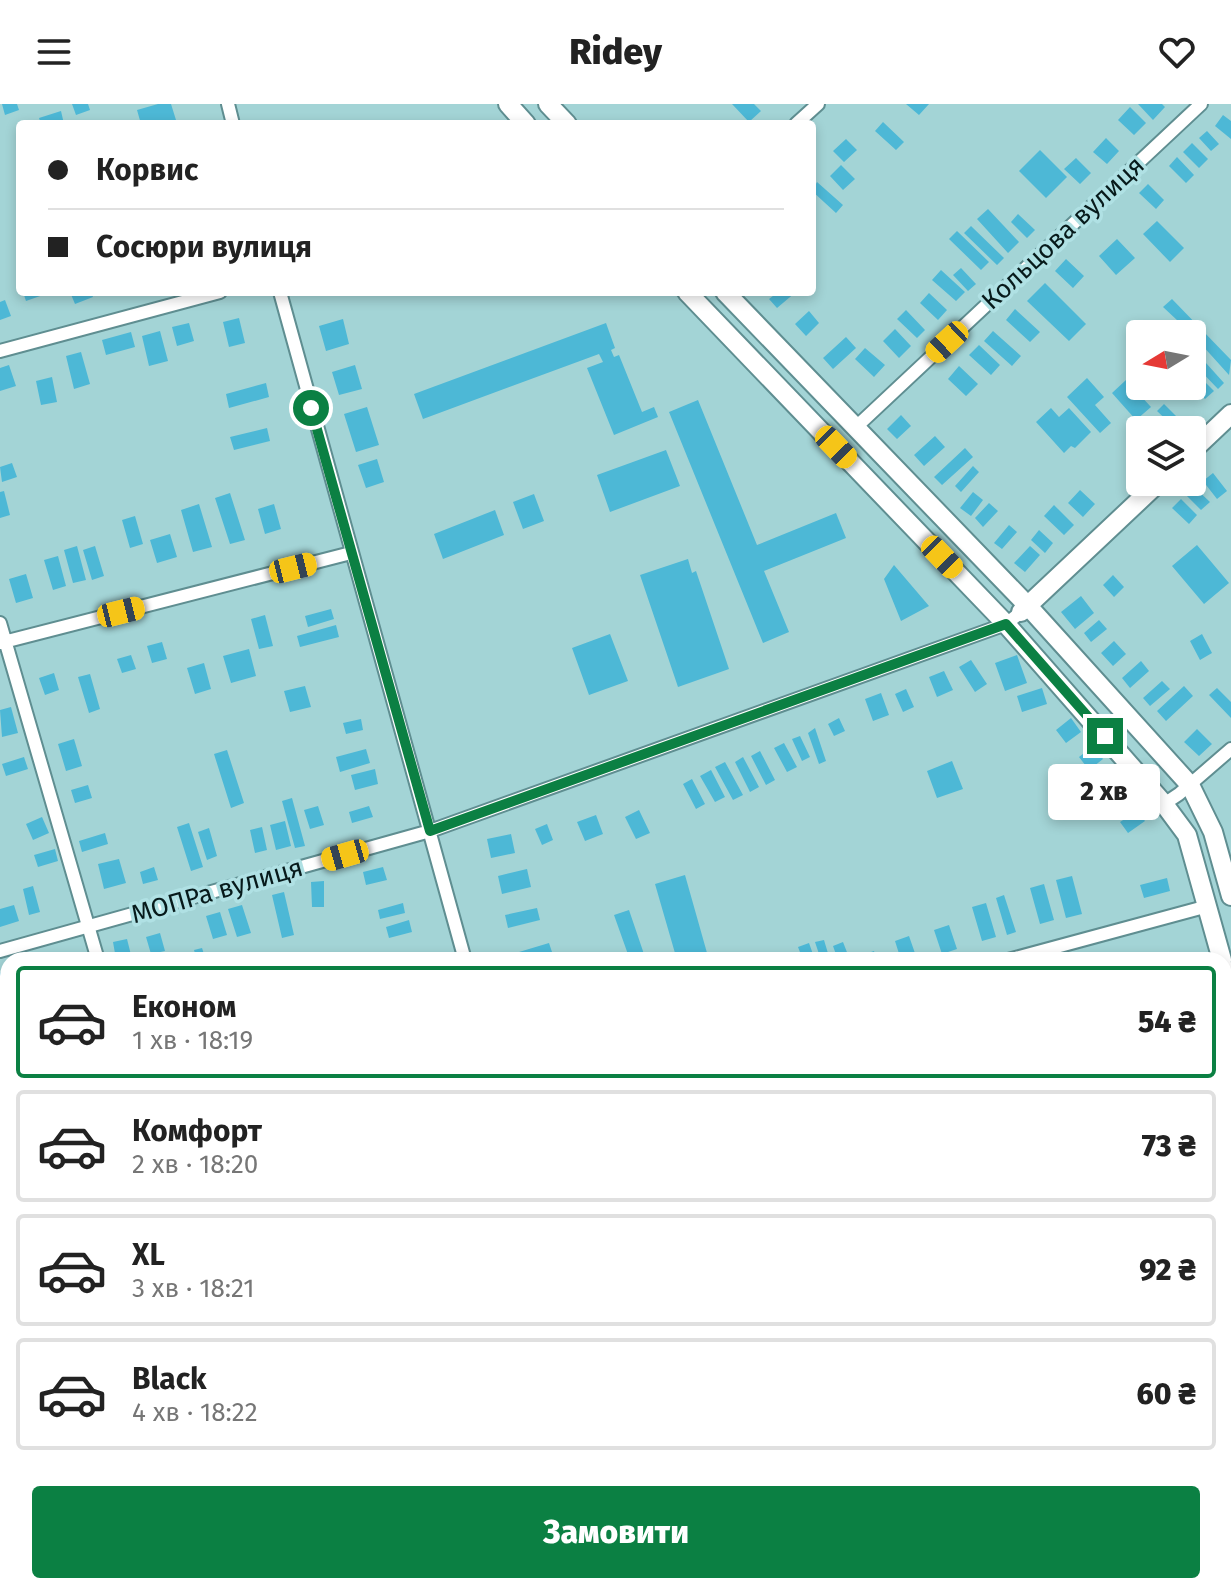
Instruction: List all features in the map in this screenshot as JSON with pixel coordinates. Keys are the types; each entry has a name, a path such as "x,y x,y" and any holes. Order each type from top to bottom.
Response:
{"street":[{"path":"508,104 522,120"},
{"path":"548,104 563,120"},
{"path":"800,120 818,104"},
{"name":"Кольцова вулиця","path":"854,429 1201,104"},
{"path":"0,351 205,296"},
{"path":"281,296 463,952"},
{"path":"691,296 1190,785 1213,832 1231,896"},
{"path":"729,296 854,429 1018,614 1164,804 1187,835 1220,952"},
{"path":"1206,438 1231,414"},
{"name":"МОПРа вулиця","path":"0,951 430,831 1018,614 1144,496"},
{"path":"3,643 351,553"},
{"path":"0,623 3,643 96,952"},
{"path":"1164,804 1231,749"},
{"path":"1038,952 1208,906"}],"building":[{"path":"2,104 17,104 19,110 5,115"},
{"path":"72,104 88,104 90,110 76,115"},
{"path":"171,104 176,120 140,120 137,110"},
{"path":"732,104 754,104 761,111 747,120"},
{"path":"906,104 929,104 919,115"},
{"path":"1138,104 1162,104 1165,107 1153,120"},
{"path":"1130,107 1146,123 1134,135 1118,120"},
{"path":"61,111 63,120 40,120"},
{"path":"1223,115 1231,121 1231,139 1215,126"},
{"path":"883,122 904,142 896,150 875,131"},
{"path":"1207,131 1219,144 1211,151 1199,138"},
{"path":"1106,138 1119,151 1107,164 1093,152"},
{"path":"846,139 857,150 844,162 833,151"},
{"path":"1192,143 1208,159 1199,168 1183,152"},
{"path":"1040,150 1067,177 1046,198 1019,171"},
{"path":"1177,157 1194,175 1186,183 1169,166"},
{"path":"1076,158 1091,173 1080,184 1064,169"},
{"path":"841,165 855,179 843,190 830,176"},
{"path":"816,184 843,205 836,213 816,195"},
{"path":"1148,184 1164,200 1156,209 1139,193"},
{"path":"988,209 1019,242 1008,253 977,219"},
{"path":"1018,214 1035,230 1027,238 1011,222"},
{"path":"1157,221 1184,248 1170,262 1143,234"},
{"path":"971,226 1004,258 997,265 964,233"},
{"path":"957,231 989,262 981,270 949,239"},
{"path":"1117,239 1135,258 1116,275 1099,256"},
{"path":"1066,259 1084,276 1073,288 1055,271"},
{"path":"961,268 976,284 968,291 953,275"},
{"path":"941,270 965,292 956,301 932,280"},
{"path":"1045,283 1086,324 1069,341 1027,301"},
{"path":"929,293 947,310 938,320 920,303"},
{"path":"72,296 93,296 93,297 75,304"},
{"path":"773,296 791,296 777,308 769,299"},
{"path":"1172,299 1192,320 1177,320 1163,307"},
{"path":"5,300 11,316 0,320 0,302"},
{"path":"1015,309 1040,332 1030,342 1006,320"},
{"path":"906,310 925,330 917,338 897,319"},
{"path":"809,311 819,323 806,336 795,324"},
{"path":"239,318 245,343 229,347 223,322"},
{"path":"343,319 349,344 326,351 319,326"},
{"path":"189,323 194,341 177,346 172,327"},
{"path":"606,323 615,348 611,350 614,357 619,355 642,412 654,407 658,417 614,435 587,368 603,362 599,354 423,419 414,394"},
{"path":"895,329 911,346 899,358 883,341"},
{"path":"160,331 168,361 149,366 142,336"},
{"path":"993,331 1021,356 1012,366 984,341"},
{"path":"131,332 135,347 106,355 102,340"},
{"path":"1206,334 1231,360 1229,375 1206,350"},
{"path":"846,337 856,348 833,369 823,358"},
{"path":"979,345 1000,365 991,375 969,355"},
{"path":"865,348 885,365 874,377 855,359"},
{"path":"81,352 90,384 74,389 66,356"},
{"path":"1206,363 1224,383 1218,389 1206,377"},
{"path":"9,365 16,386 0,391 0,368"},
{"path":"355,365 362,389 339,395 332,372"},
{"path":"959,366 978,384 966,396 948,379"},
{"path":"52,377 57,402 41,405 36,381"},
{"path":"1087,378 1104,397 1095,405 1111,423 1100,433 1067,397"},
{"path":"1126,380 1126,400 1145,400 1151,407 1141,416 1132,416 1112,393"},
{"path":"266,383 269,397 229,408 226,394"},
{"path":"1206,383 1214,391 1206,398"},
{"path":"698,400 757,545 836,513 846,538 764,571 789,632 763,643 669,412"},
{"path":"1164,404 1176,416 1162,416 1157,411"},
{"path":"367,407 379,445 356,452 344,414"},
{"path":"1051,408 1059,417 1069,408 1091,432 1075,448 1071,446 1064,453 1036,422"},
{"path":"901,415 911,426 897,439 887,429"},
{"path":"267,428 270,441 234,450 230,437"},
{"path":"935,436 945,447 924,466 914,455"},
{"path":"965,448 973,457 942,485 934,477"},
{"path":"666,450 680,486 610,512 597,475"},
{"path":"377,459 384,482 366,488 358,465"},
{"path":"12,463 17,477 2,482 0,467"},
{"path":"973,466 979,472 961,492 955,486"},
{"path":"1213,473 1227,491 1217,499 1206,485 1206,479"},
{"path":"1080,490 1095,504 1083,517 1068,503"},
{"path":"4,491 10,515 0,518 0,492"},
{"path":"973,492 983,500 971,516 960,508"},
{"path":"230,493 245,540 230,544 215,498"},
{"path":"534,494 544,521 523,529 513,502"},
{"path":"1187,496 1204,496 1210,502 1201,510"},
{"path":"1181,499 1197,515 1189,524 1172,508"},
{"path":"989,503 998,511 983,527 975,518"},
{"path":"199,504 212,547 193,552 181,510"},
{"path":"274,504 281,529 265,534 258,509"},
{"path":"1054,505 1074,525 1064,535 1044,516"},
{"path":"495,510 504,535 443,559 434,534"},
{"path":"135,516 143,544 130,548 122,520"},
{"path":"1009,525 1017,532 1002,549 994,543"},
{"path":"1039,530 1053,543 1045,553 1031,540"},
{"path":"170,534 177,557 157,563 150,540"},
{"path":"1197,545 1229,583 1204,604 1172,566"},
{"path":"77,546 86,580 73,583 64,550"},
{"path":"95,546 104,576 92,580 83,550"},
{"path":"1030,546 1040,555 1025,572 1014,563"},
{"path":"58,556 66,586 53,590 44,560"},
{"path":"688,559 692,573 696,571 729,669 678,687 640,575"},
{"path":"894,565 929,606 901,621 884,579"},
{"path":"26,574 33,598 16,603 9,579"},
{"path":"1113,575 1124,587 1114,597 1103,585"},
{"path":"1081,596 1094,613 1075,629 1061,612"},
{"path":"331,609 334,619 308,627 305,616"},
{"path":"265,615 273,646 259,649 251,619"},
{"path":"1099,620 1107,629 1091,642 1084,633"},
{"path":"336,625 339,637 300,647 297,636"},
{"path":"610,634 628,681 589,695 572,648"},
{"path":"1202,634 1212,653 1200,660 1190,641"},
{"path":"1114,641 1126,654 1113,666 1101,653"},
{"path":"162,642 167,659 152,663 147,646"},
{"path":"249,649 256,676 231,683 223,656"},
{"path":"131,655 136,669 122,673 117,659"},
{"path":"1017,655 1027,683 1005,691 995,663"},
{"path":"971,660 987,684 975,692 959,667"},
{"path":"1141,661 1149,671 1130,688 1122,678"},
{"path":"204,663 211,689 195,694 187,668"},
{"path":"944,671 953,690 937,697 929,677"},
{"path":"54,673 59,690 45,695 39,678"},
{"path":"90,674 100,709 89,713 78,677"},
{"path":"1162,681 1170,689 1150,706 1143,698"},
{"path":"305,686 311,707 290,712 284,691"},
{"path":"1184,686 1193,696 1166,721 1157,711"},
{"path":"1042,688 1047,704 1022,712 1017,696"},
{"path":"1217,688 1231,702 1231,718 1209,695"},
{"path":"906,689 914,707 903,712 895,694"},
{"path":"881,693 889,715 873,721 865,699"},
{"path":"11,707 18,733 2,737 0,710"},
{"path":"839,718 845,731 834,736 828,724"},
{"path":"1071,718 1081,732 1066,743 1056,730"},
{"path":"361,719 363,730 346,734 343,723"},
{"path":"815,728 826,761 819,764 808,733"},
{"path":"1197,729 1212,744 1199,756 1184,742"},
{"path":"800,736 810,757 802,761 792,739"},
{"path":"74,739 82,766 66,771 58,744"},
{"path":"784,743 797,767 787,772 774,748"},
{"path":"1093,746 1103,759 1089,770 1079,757"},
{"path":"366,749 370,763 340,772 336,757"},
{"path":"227,750 244,803 231,808 214,754"},
{"path":"760,751 775,780 766,785 751,756"},
{"path":"24,757 28,769 6,776 2,764"},
{"path":"743,757 759,787 750,792 735,762"},
{"path":"952,761 963,789 937,798 927,771"},
{"path":"725,762 743,795 733,800 715,767"},
{"path":"375,769 378,784 355,790 351,775"},
{"path":"711,770 725,797 715,802 700,776"},
{"path":"1110,770 1118,781 1089,801 1082,790"},
{"path":"692,779 705,804 696,809 683,784"},
{"path":"88,785 92,798 75,803 71,790"},
{"path":"1127,792 1135,801 1117,814 1110,804"},
{"path":"292,798 305,846 295,848 282,801"},
{"path":"318,806 324,825 310,829 304,810"},
{"path":"369,806 373,817 352,823 349,812"},
{"path":"639,810 650,833 636,839 625,817"},
{"path":"1137,811 1145,821 1128,833 1120,822"},
{"path":"596,815 603,834 585,841 577,822"},
{"path":"42,817 49,833 33,840 26,824"},
{"path":"285,821 291,846 276,850 270,825"},
{"path":"189,823 203,867 191,871 177,827"},
{"path":"547,824 553,840 542,845 535,829"},
{"path":"262,827 267,850 255,853 250,830"},
{"path":"209,828 217,856 207,860 198,832"},
{"path":"105,833 108,844 82,852 79,841"},
{"path":"511,834 515,853 491,858 487,839"},
{"path":"55,849 58,861 38,867 34,855"},
{"path":"119,859 126,883 104,889 98,864"},
{"path":"154,867 158,880 143,884 140,872"},
{"path":"383,867 387,880 366,885 363,872"},
{"path":"527,869 531,887 502,894 498,876"},
{"path":"685,875 707,952 675,952 655,884"},
{"path":"1072,876 1082,914 1066,918 1056,880"},
{"path":"1167,878 1170,891 1144,898 1140,885"},
{"path":"324,881 324,907 312,907 311,882"},
{"path":"1044,884 1054,920 1040,924 1030,888"},
{"path":"33,886 40,912 29,915 23,889"},
{"path":"284,892 294,935 282,938 272,895"},
{"path":"1004,895 1016,932 1007,935 996,898"},
{"path":"403,903 405,913 380,919 378,910"},
{"path":"986,903 996,937 982,941 972,907"},
{"path":"14,905 19,921 0,927 0,909"},
{"path":"242,905 251,933 237,937 228,909"},
{"path":"537,908 540,920 508,928 505,915"},
{"path":"629,910 643,952 627,952 614,915"},
{"path":"220,912 227,935 213,939 206,916"},
{"path":"409,920 412,932 389,938 386,927"},
{"path":"949,925 957,949 941,952 934,930"},
{"path":"160,933 165,951 150,952 146,937"},
{"path":"909,936 915,952 898,952 895,941"},
{"path":"127,939 130,952 115,952 113,942"},
{"path":"824,940 828,952 818,952 815,942"},
{"path":"843,942 847,952 835,952 833,946"},
{"path":"549,943 552,952 519,952"},
{"path":"809,943 812,952 800,952 798,947"}],"route":[{"path":"311,408 430,831 1006,624 1105,736"}]}
